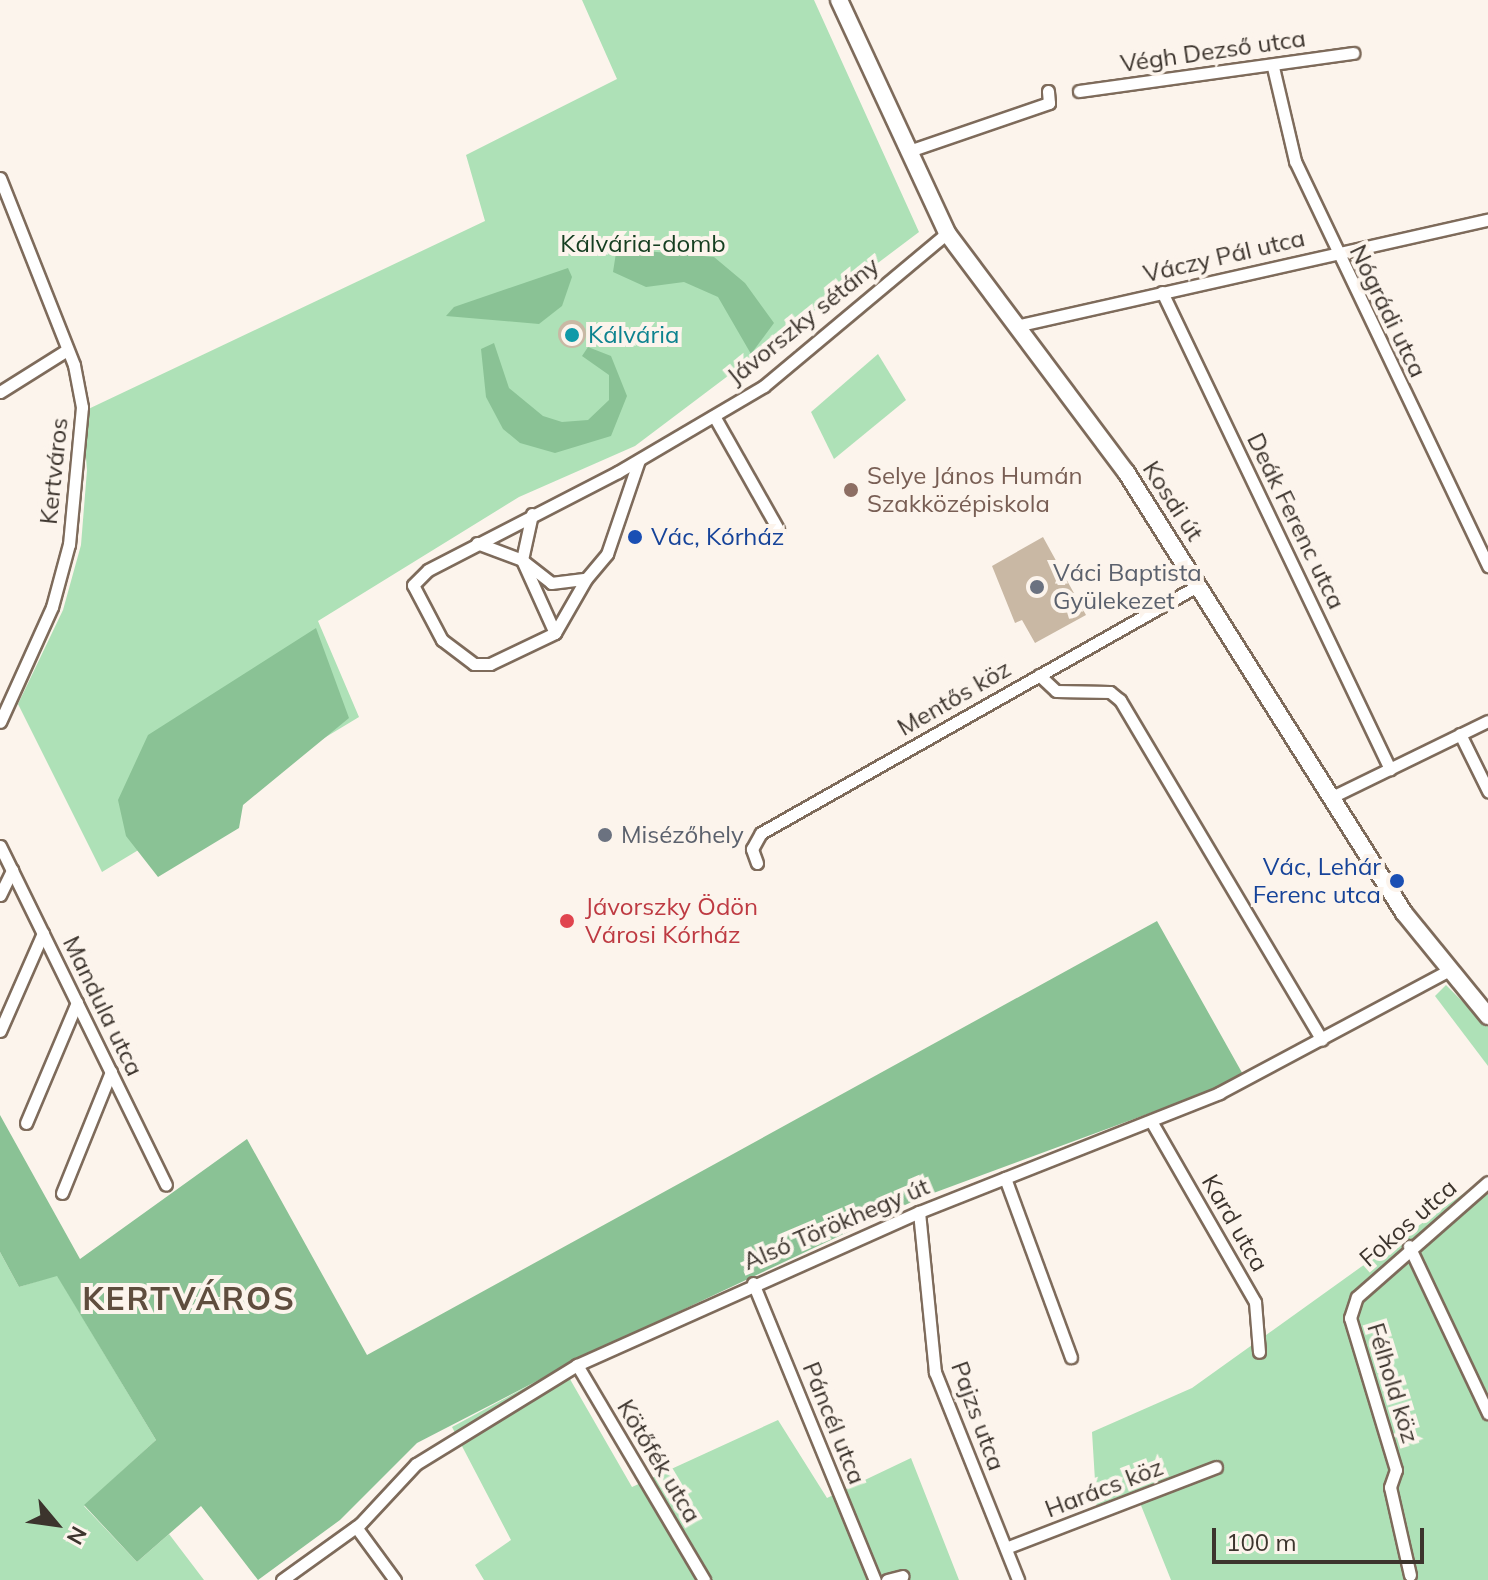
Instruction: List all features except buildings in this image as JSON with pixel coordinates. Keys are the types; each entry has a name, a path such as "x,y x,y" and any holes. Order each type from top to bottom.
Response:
{"street":[{"name":"Kosdi út","path":"839,0 947,233 1126,472 1446,972 1488,1016"},
{"name":"Végh Dezső utca","path":"1079,91 1273,67 1353,53"},
{"name":"Nógrádi utca","path":"1273,67 1295,161 1335,254 1488,566"},
{"path":"909,151 1049,103 1048,91"},
{"name":"Kertváros","path":"0,178 67,350 82,407 69,544 32,662 0,722"},
{"name":"Váczy Pál utca","path":"1016,326 1488,220"},
{"name":"Jávorszky sétány","path":"476,543 639,460 786,370 947,233"},
{"name":"Deák Ferenc utca","path":"1162,292 1390,769"},
{"path":"0,392 67,350"},
{"path":"714,416 778,529"},
{"path":"586,579 551,583 522,560 476,543 428,570 413,585 442,640 474,664 490,664 555,633 586,579 607,554 639,460"},
{"path":"532,514 522,560 555,633"},
{"name":"Mentős köz","path":"757,863 752,849 761,833 1199,585"},
{"path":"1039,675 1056,691 1110,692 1120,700 1322,1040"},
{"path":"1334,796 1488,721"},
{"path":"1460,734 1488,791"},
{"name":"Mandula utca","path":"0,846 166,1185"},
{"path":"0,895 12,870"},
{"path":"0,1031 43,933"},
{"name":"Alsó Törökhegy út","path":"282,1580 356,1527 416,1464 577,1365 753,1283 919,1212 1151,1121 1322,1040 1446,972"},
{"path":"26,1123 77,1002"},
{"path":"62,1193 111,1072"},
{"name":"Kard utca","path":"1151,1121 1255,1302 1259,1352"},
{"path":"1005,1178 1071,1357"},
{"name":"Fokos utca","path":"1357,1297 1409,1246 1488,1182"},
{"name":"Pajzs utca","path":"919,1212 935,1372 1018,1580"},
{"path":"1409,1246 1488,1413"},
{"name":"Páncél utca","path":"753,1283 875,1580"},
{"name":"Félhold köz","path":"1357,1297 1350,1318 1396,1470 1390,1487 1410,1575"},
{"name":"Kötőfék utca","path":"577,1365 704,1580"},
{"name":"Harács köz","path":"1006,1548 1216,1467"},
{"path":"356,1527 395,1580"},
{"path":"887,1580 903,1576"}],"green space":[{"name":"Kálvária-domb","path":"582,0 814,0 919,232 635,446 519,497 318,621 359,717 102,872 18,704 63,610 81,545 87,470 82,412 485,221 466,155 617,79"},
{"path":"618,240 634,250 714,257 745,283 774,323 751,354 718,297 684,282 646,287 613,272"},
{"path":"568,268 572,277 562,306 539,324 446,316 454,307"},
{"path":"494,343 509,388 543,416 562,422 588,420 609,400 609,375 582,356 588,347 611,356 627,396 611,436 555,453 520,443 503,429 486,397 481,349"},
{"path":"878,354 906,400 834,459 811,412"},
{"path":"316,628 349,718 243,805 239,828 158,877 126,836 118,800 148,735"},
{"path":"1157,921 1245,1078 920,1198 593,1352 417,1443 340,1520 258,1580 201,1506 137,1562 84,1505 156,1440 57,1276 19,1287 0,1252 0,1115 80,1259 247,1139 367,1355"},
{"path":"1446,985 1488,1027 1488,1066 1435,996"},
{"path":"1488,1176 1488,1580 1171,1580 1136,1493 1097,1513 1092,1432 1192,1388"},
{"path":"0,1252 19,1287 57,1275 156,1440 84,1506 137,1562 169,1534 204,1580 0,1580"},
{"path":"563,1367 632,1487 778,1420 827,1498 911,1458 959,1580 484,1580 475,1565 511,1540 452,1427"}],"place":[{"name":"Kálvária","path":"572,335"},
{"name":"Selye János Humán Szakközépiskola","path":"851,490"},
{"name":"Vác, Kórház","path":"635,537"},
{"name":"Váci Baptista Gyülekezet","path":"1037,587"},
{"name":"Misézőhely","path":"605,835"},
{"name":"Vác, Lehár Ferenc utca","path":"1397,881"},
{"name":"Jávorszky Ödön Városi Kórház","path":"567,921"}],"district":[{"name":"KERTVÁROS","path":"189,1298"}]}
